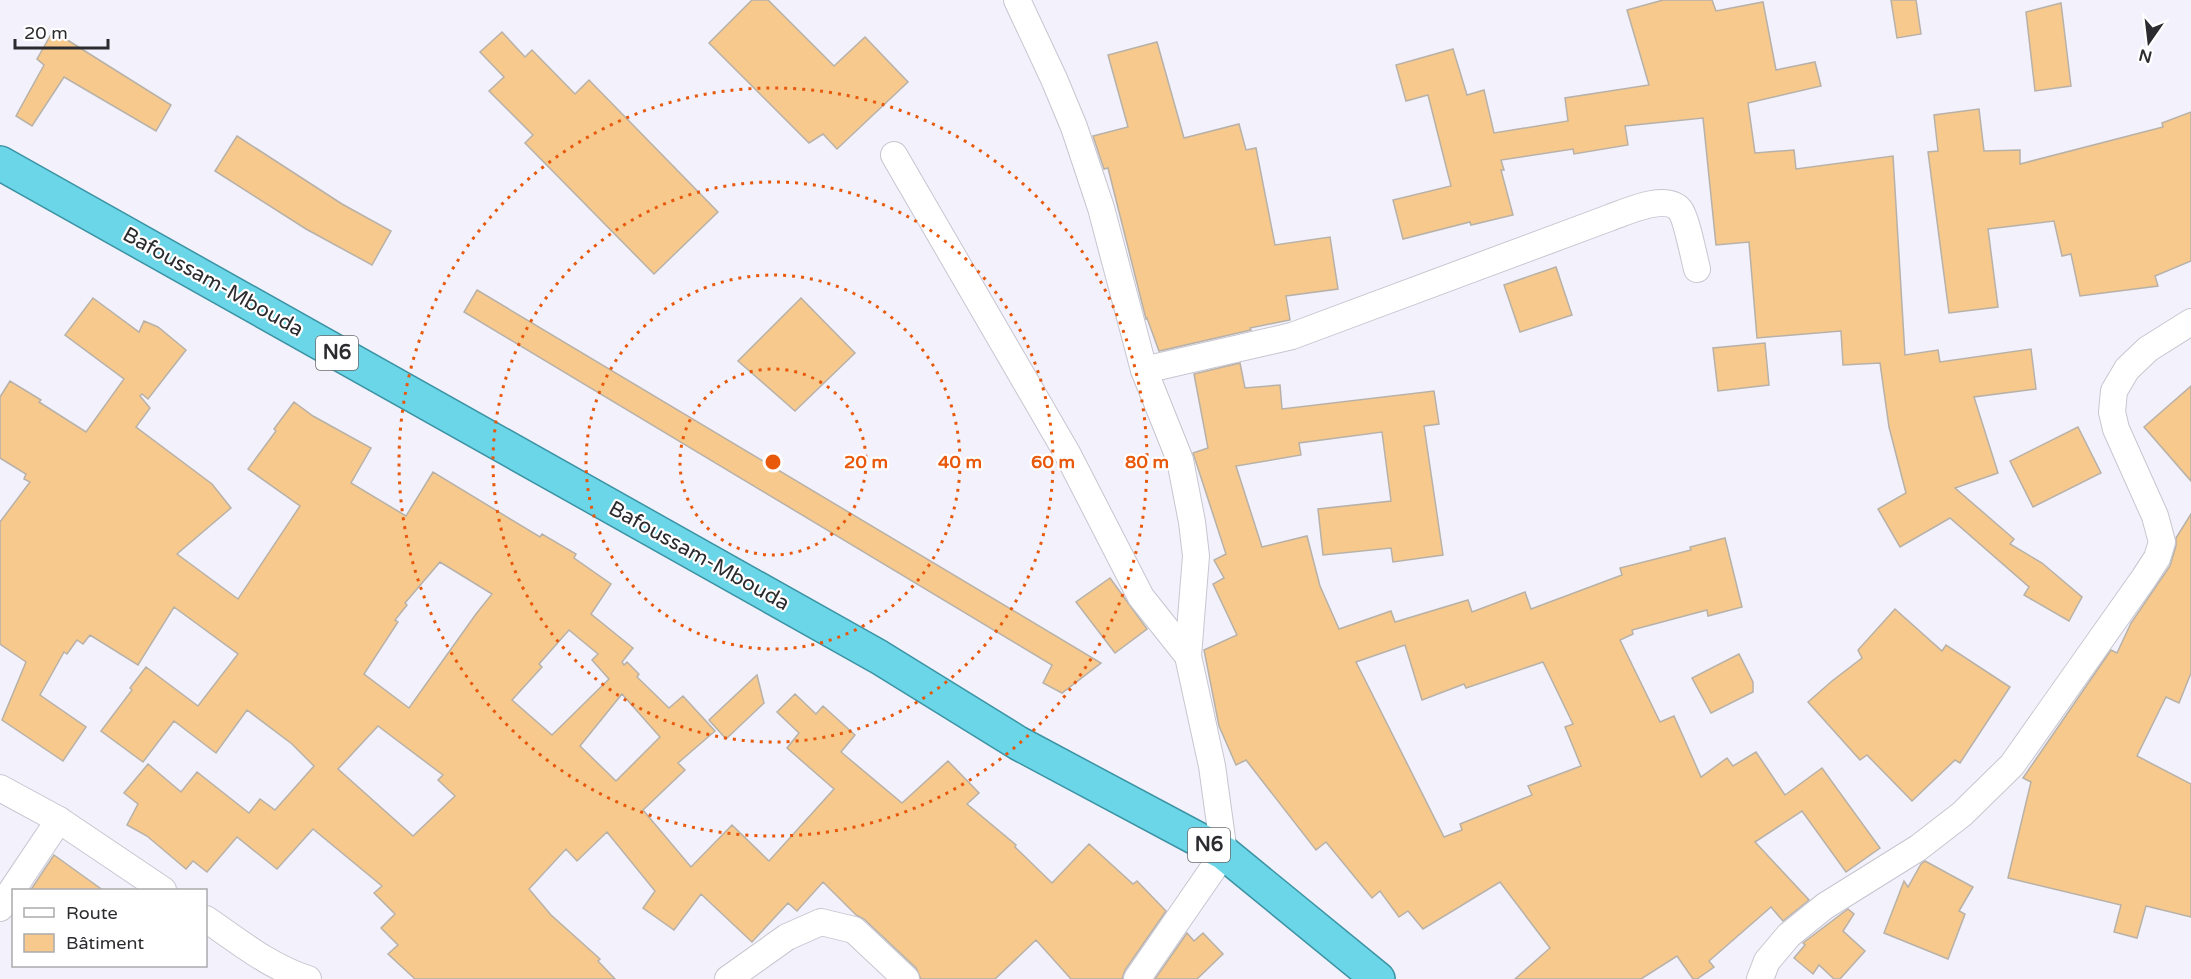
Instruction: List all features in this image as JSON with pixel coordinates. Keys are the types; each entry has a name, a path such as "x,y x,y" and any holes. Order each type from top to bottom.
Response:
{"highway":[{"name":"Bafoussam-Mbouda","path":"0,163 879,657 1018,743 1224,853 1378,979"}],"street":[{"path":"1017,0 1074,127 1101,208 1144,370 1180,460 1192,522 1196,556 1188,656 1212,766 1224,853 1137,979"},
{"path":"894,155 1067,453 1141,597 1188,656"},
{"path":"1144,370 1292,336 1657,202 1673,205 1681,211 1697,269"},
{"path":"1760,979 1767,961 1789,935 1825,906 1918,848 1962,814 2012,765 2144,578 2157,558 2162,542 2155,516 2116,429 2112,412 2114,392 2127,369 2148,349 2191,322"},
{"path":"0,788 58,820 160,889"},
{"path":"13,889 58,820"},
{"path":"0,908 12,890"},
{"path":"207,920 268,971 289,973 308,979"},
{"path":"728,979 788,937 821,922 854,930 906,979"}],"building":[{"path":"752,0 768,0 834,66 865,37 908,82 837,149 823,134 809,143 709,43"},
{"path":"1663,0 1712,0 1716,11 1763,2 1776,70 1815,62 1821,86 1748,103 1755,153 1794,150 1796,169 1893,156 1905,355 1938,350 1940,362 2031,349 2036,389 1974,397 1998,473 1955,488 2014,539 2010,544 2042,563 2082,597 2069,621 2024,595 2029,587 1950,518 1900,547 1878,509 1906,493 1889,427 1880,363 1843,365 1841,331 1757,338 1749,242 1716,245 1703,118 1625,126 1628,145 1574,154 1573,149 1501,160 1504,170 1501,170 1513,215 1471,225 1470,222 1403,239 1393,200 1451,186 1428,95 1406,101 1396,65 1453,49 1467,95 1484,90 1494,133 1568,121 1565,98 1649,85 1627,10"},
{"path":"1891,0 1916,0 1921,34 1897,38"},
{"path":"2061,3 2071,86 2035,91 2026,12"},
{"path":"53,31 171,105 156,131 64,77 32,126 16,116 44,65 37,59"},
{"path":"502,32 525,57 532,50 575,94 589,80 718,212 654,274 525,143 533,135 489,91 504,77 480,52"},
{"path":"1157,42 1184,138 1239,124 1246,150 1256,148 1275,245 1330,237 1338,289 1286,296 1290,320 1159,351 1146,319 1108,168 1104,169 1093,136 1128,127 1108,55"},
{"path":"1979,109 1984,151 2020,150 2020,164 2163,127 2162,123 2191,112 2191,261 2155,276 2158,286 2080,296 2071,254 2062,256 2054,221 1988,229 1998,307 1949,313 1928,152 1938,151 1934,115"},
{"path":"237,136 342,204 391,231 372,265 306,229 215,171"},
{"path":"1556,267 1572,315 1520,332 1504,285"},
{"path":"477,290 1101,663 1062,693 1043,683 1052,665 464,312"},
{"path":"93,298 139,332 144,321 158,327 186,350 148,399 142,394 140,396 150,408 136,427 212,484 231,508 177,554 238,599 300,506 248,469 294,402 313,416 371,448 351,483 406,516 433,472 540,537 542,534 576,554 574,558 611,584 591,614 633,648 622,662 624,665 627,662 639,674 637,677 669,708 683,696 715,731 678,763 685,770 643,810 691,867 732,825 769,861 834,789 787,748 799,733 777,712 795,694 816,714 823,706 855,735 841,752 902,803 948,761 979,793 967,804 1016,845 1015,847 1052,883 1089,844 1133,884 1137,881 1166,911 1125,970 1122,979 1071,979 1036,940 995,979 921,979 916,968 864,919 856,915 823,882 797,911 788,903 752,942 701,894 674,930 643,908 655,891 607,832 577,861 566,849 529,889 551,915 600,959 598,961 615,979 415,979 388,954 398,945 381,928 395,914 374,893 382,886 313,829 277,869 237,837 207,872 193,861 186,869 147,836 127,825 138,804 124,793 148,764 181,792 197,772 249,813 260,799 275,810 314,766 292,744 247,710 216,753 174,721 143,762 101,731 146,667 198,706 238,654 174,607 138,665 90,635 83,644 77,640 67,654 64,652 40,695 86,727 63,761 2,720 26,662 0,644 0,522 30,482 24,479 26,474 0,458 0,397 10,381 86,432 124,379 65,335","holes":["440,562 492,594 409,708 364,674 398,622 395,620 407,605 405,603","569,630 598,654 592,660 609,679 552,735 512,700 542,667 539,664","622,694 660,737 616,781 580,746","378,726 443,775 438,780 455,796 413,836 338,769"]},
{"path":"801,298 855,353 795,411 738,361"},
{"path":"1765,343 1769,385 1718,391 1713,348"},
{"path":"1240,363 1245,388 1280,385 1282,409 1434,391 1439,424 1424,426 1443,555 1393,562 1391,548 1323,555 1318,509 1391,501 1382,432 1299,443 1301,455 1236,466 1262,547 1307,536 1320,586 1339,629 1391,611 1395,622 1468,600 1472,612 1525,592 1531,609 1622,575 1620,568 1691,550 1690,547 1725,538 1742,607 1708,616 1707,610 1632,630 1633,634 1620,640 1660,722 1674,716 1701,777 1727,758 1733,766 1756,752 1785,795 1822,768 1880,848 1846,872 1802,811 1755,842 1809,900 1783,921 1771,907 1709,961 1714,967 1697,979 1693,979 1677,956 1641,979 1515,979 1550,948 1500,882 1423,929 1408,911 1399,917 1380,891 1372,898 1326,842 1316,850 1246,760 1236,765 1219,726 1204,650 1237,635 1213,584 1224,578 1214,560 1226,554 1193,453 1208,448 1194,374","holes":["1405,645 1422,700 1464,684 1466,688 1543,662 1573,724 1565,727 1581,766 1528,786 1532,795 1460,824 1462,830 1444,837 1356,662"]},
{"path":"2191,386 2191,481 2144,427"},
{"path":"2078,427 2101,473 2033,507 2010,461"},
{"path":"2191,514 2191,673 2179,703 2166,697 2137,756 2191,784 2191,917 2146,906 2137,938 2114,932 2121,905 2008,878 2031,782 2023,778 2111,650 2117,653 2131,623 2170,566 2176,538"},
{"path":"1110,578 1147,629 1115,653 1076,602"},
{"path":"1895,609 1942,651 1946,645 2010,687 1960,763 1955,760 1912,801 1867,755 1860,760 1808,702 1862,658 1858,650"},
{"path":"1739,654 1753,682 1753,692 1711,713 1692,678"},
{"path":"757,675 764,703 726,739 709,720"},
{"path":"54,855 101,889 31,889"},
{"path":"1925,861 1973,887 1959,911 1965,914 1948,959 1884,933 1904,881 1908,887"},
{"path":"1848,909 1854,914 1843,931 1865,951 1840,979 1834,979 1819,965 1813,974 1794,958 1805,945 1803,943"},
{"path":"1187,933 1194,941 1203,933 1223,954 1197,979 1155,979"}]}
